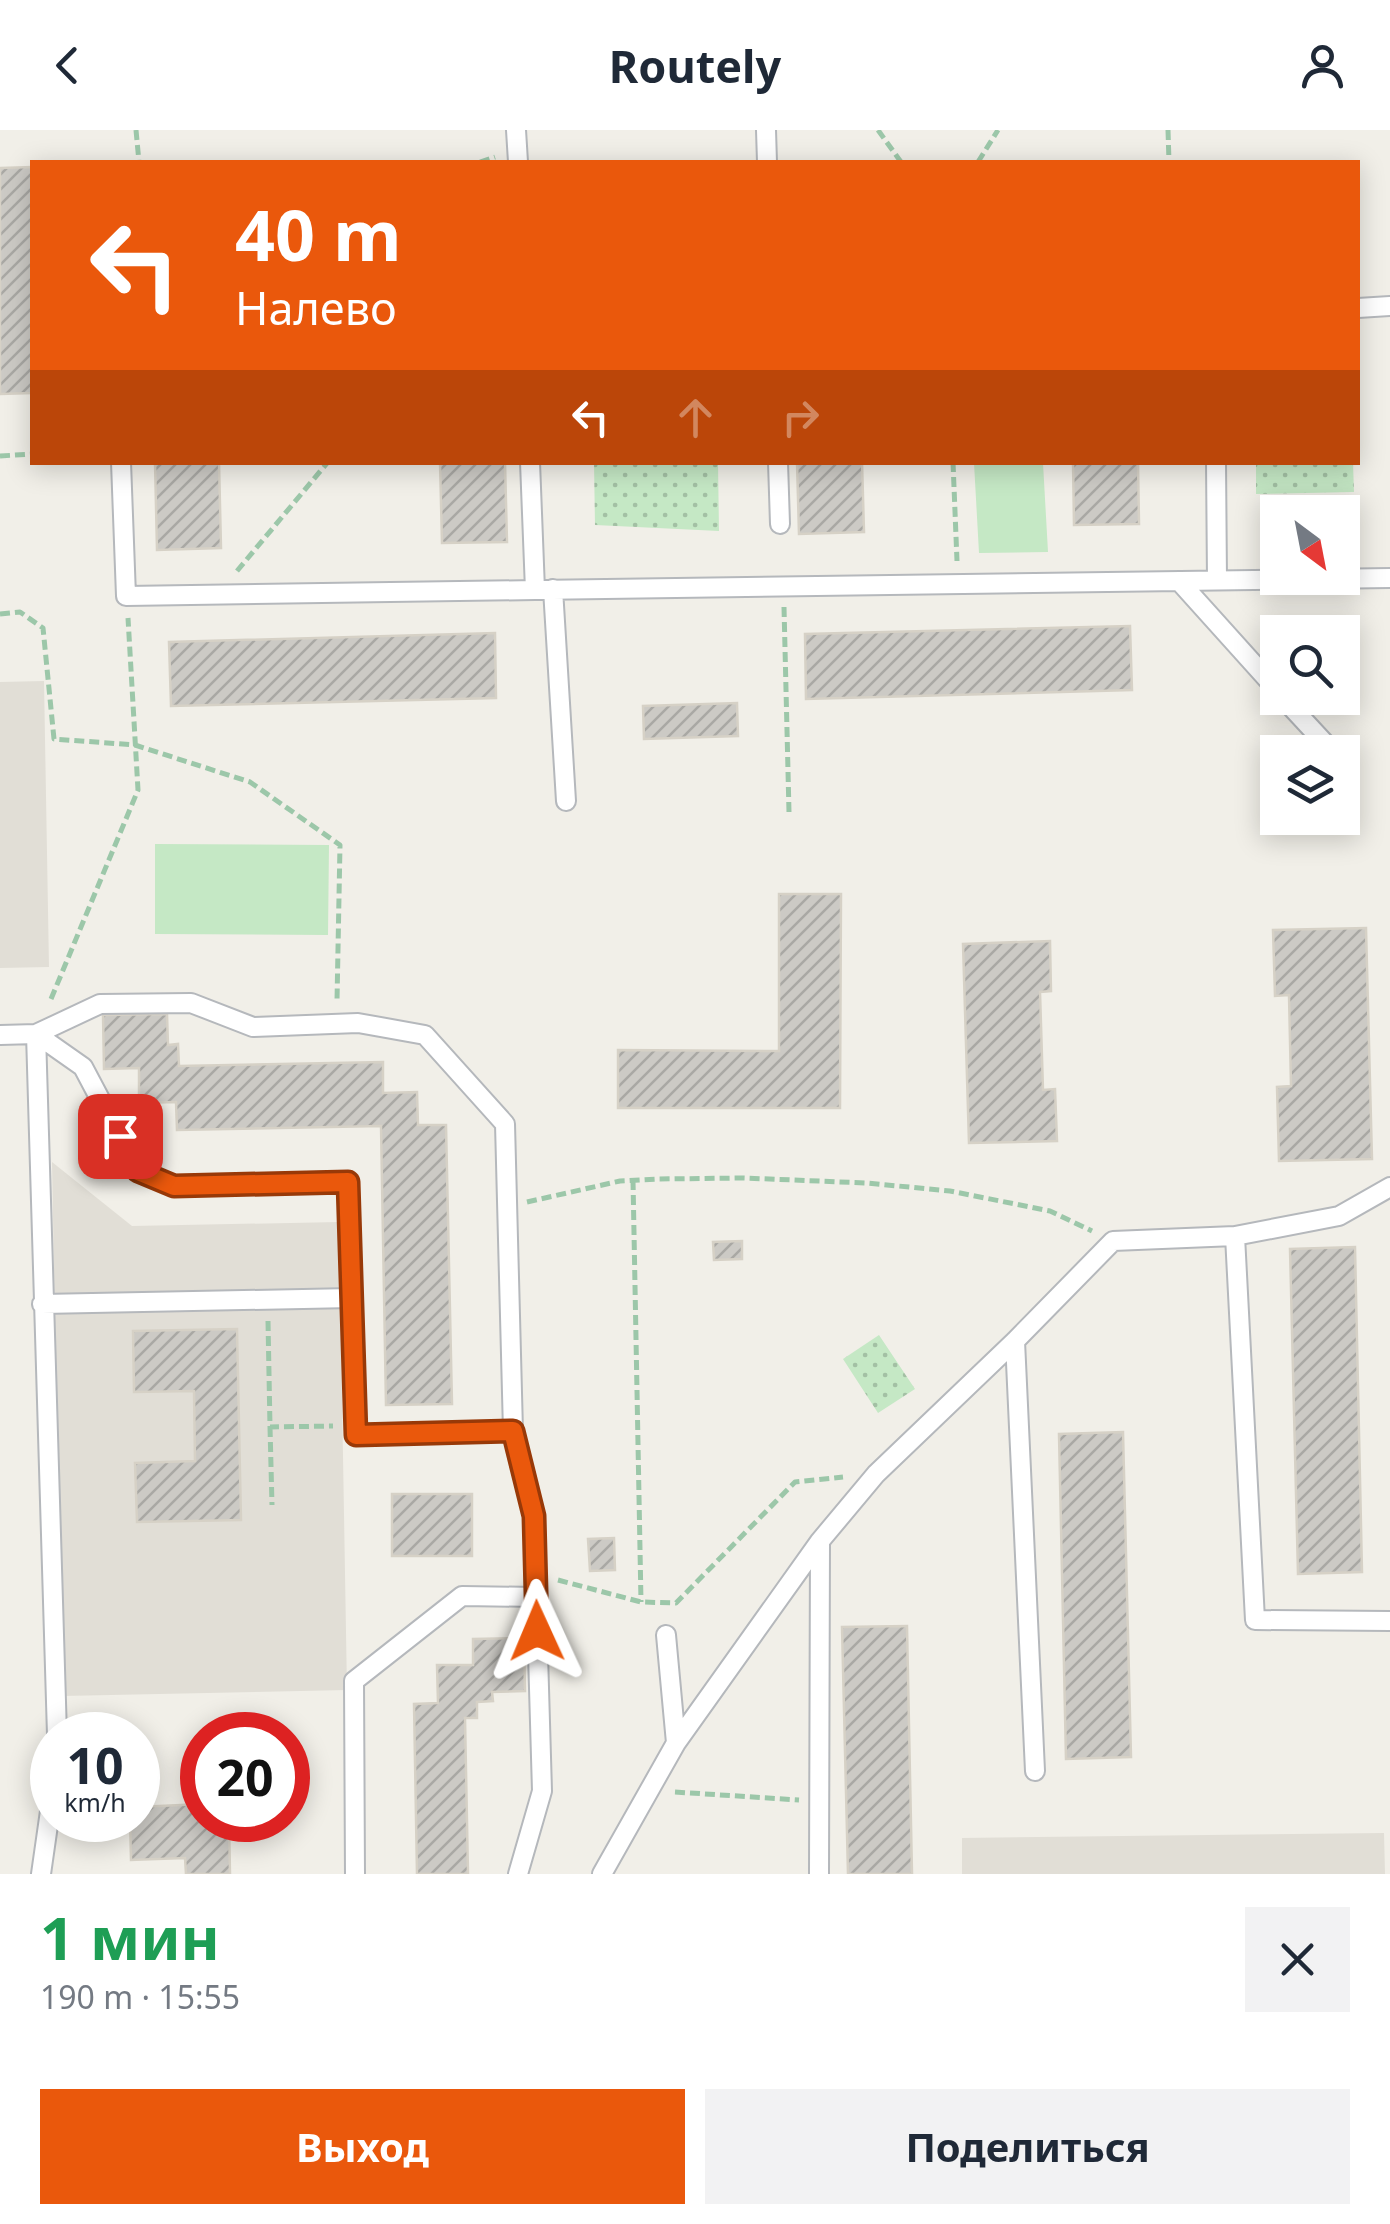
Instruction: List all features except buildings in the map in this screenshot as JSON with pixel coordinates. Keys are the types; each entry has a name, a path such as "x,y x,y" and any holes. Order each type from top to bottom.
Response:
{"lane":[{"path":"516,130 518,160"},
{"path":"766,130 767,160"},
{"path":"1360,308 1390,306"},
{"path":"121,465 126,596 1390,578"},
{"path":"530,465 566,801"},
{"path":"778,465 780,524"},
{"path":"1216,465 1217,580"},
{"path":"1180,582 1260,671"},
{"path":"1299,715 1317,735"},
{"path":"0,1035 36,1034 100,1004 190,1003 253,1027 358,1023 425,1035 504,1124 513,1431 534,1516 542,1791 518,1874"},
{"path":"36,1034 82,1067 138,1171 174,1186 348,1182 356,1435 513,1431"},
{"path":"36,1034 56,1712"},
{"path":"602,1874 676,1744 820,1541 876,1474 1113,1241 1235,1236 1339,1216 1390,1187"},
{"path":"1235,1236 1255,1620 1390,1621"},
{"path":"42,1304 352,1298"},
{"path":"1016,1340 1035,1771"},
{"path":"819,1874 820,1541"},
{"path":"355,1874 354,1681 462,1596 536,1598"},
{"path":"666,1635 676,1744"},
{"path":"42,1874 46,1842"}],"path":[{"path":"136,130 138,160"},
{"path":"878,130 900,160"},
{"path":"979,160 998,130"},
{"path":"1168,130 1169,160"},
{"path":"0,456 30,454"},
{"path":"218,594 326,465"},
{"path":"953,465 958,584"},
{"path":"784,586 789,812"},
{"path":"36,1034 138,790 126,596"},
{"path":"0,614 20,612 44,628 54,739 135,745 250,782 340,845 337,1024"},
{"path":"507,1206 633,1180 744,1178 867,1183 950,1191 1050,1211 1113,1241"},
{"path":"633,1180 641,1602"},
{"path":"268,1300 272,1506"},
{"path":"270,1428 342,1426"},
{"path":"536,1574 641,1602 676,1603 795,1482 876,1474"},
{"path":"649,1791 817,1802"}],"shaded area":[{"path":"44,681 49,967 0,968 0,682"},
{"path":"52,1162 132,1226 339,1222 347,1690 62,1696"},
{"path":"1384,1833 1385,1874 962,1874 962,1838"}],"green space":[{"path":"594,465 718,465 719,531 595,525"},
{"path":"974,465 1043,465 1048,552 979,553"},
{"path":"1256,465 1353,465 1354,492 1256,494"},
{"path":"155,844 329,845 328,935 155,934"},
{"path":"879,1335 915,1389 878,1413 843,1359"}],"route":[{"path":"120,1136 138,1171 174,1186 348,1182 356,1435 513,1431 534,1516 537,1631"}]}
